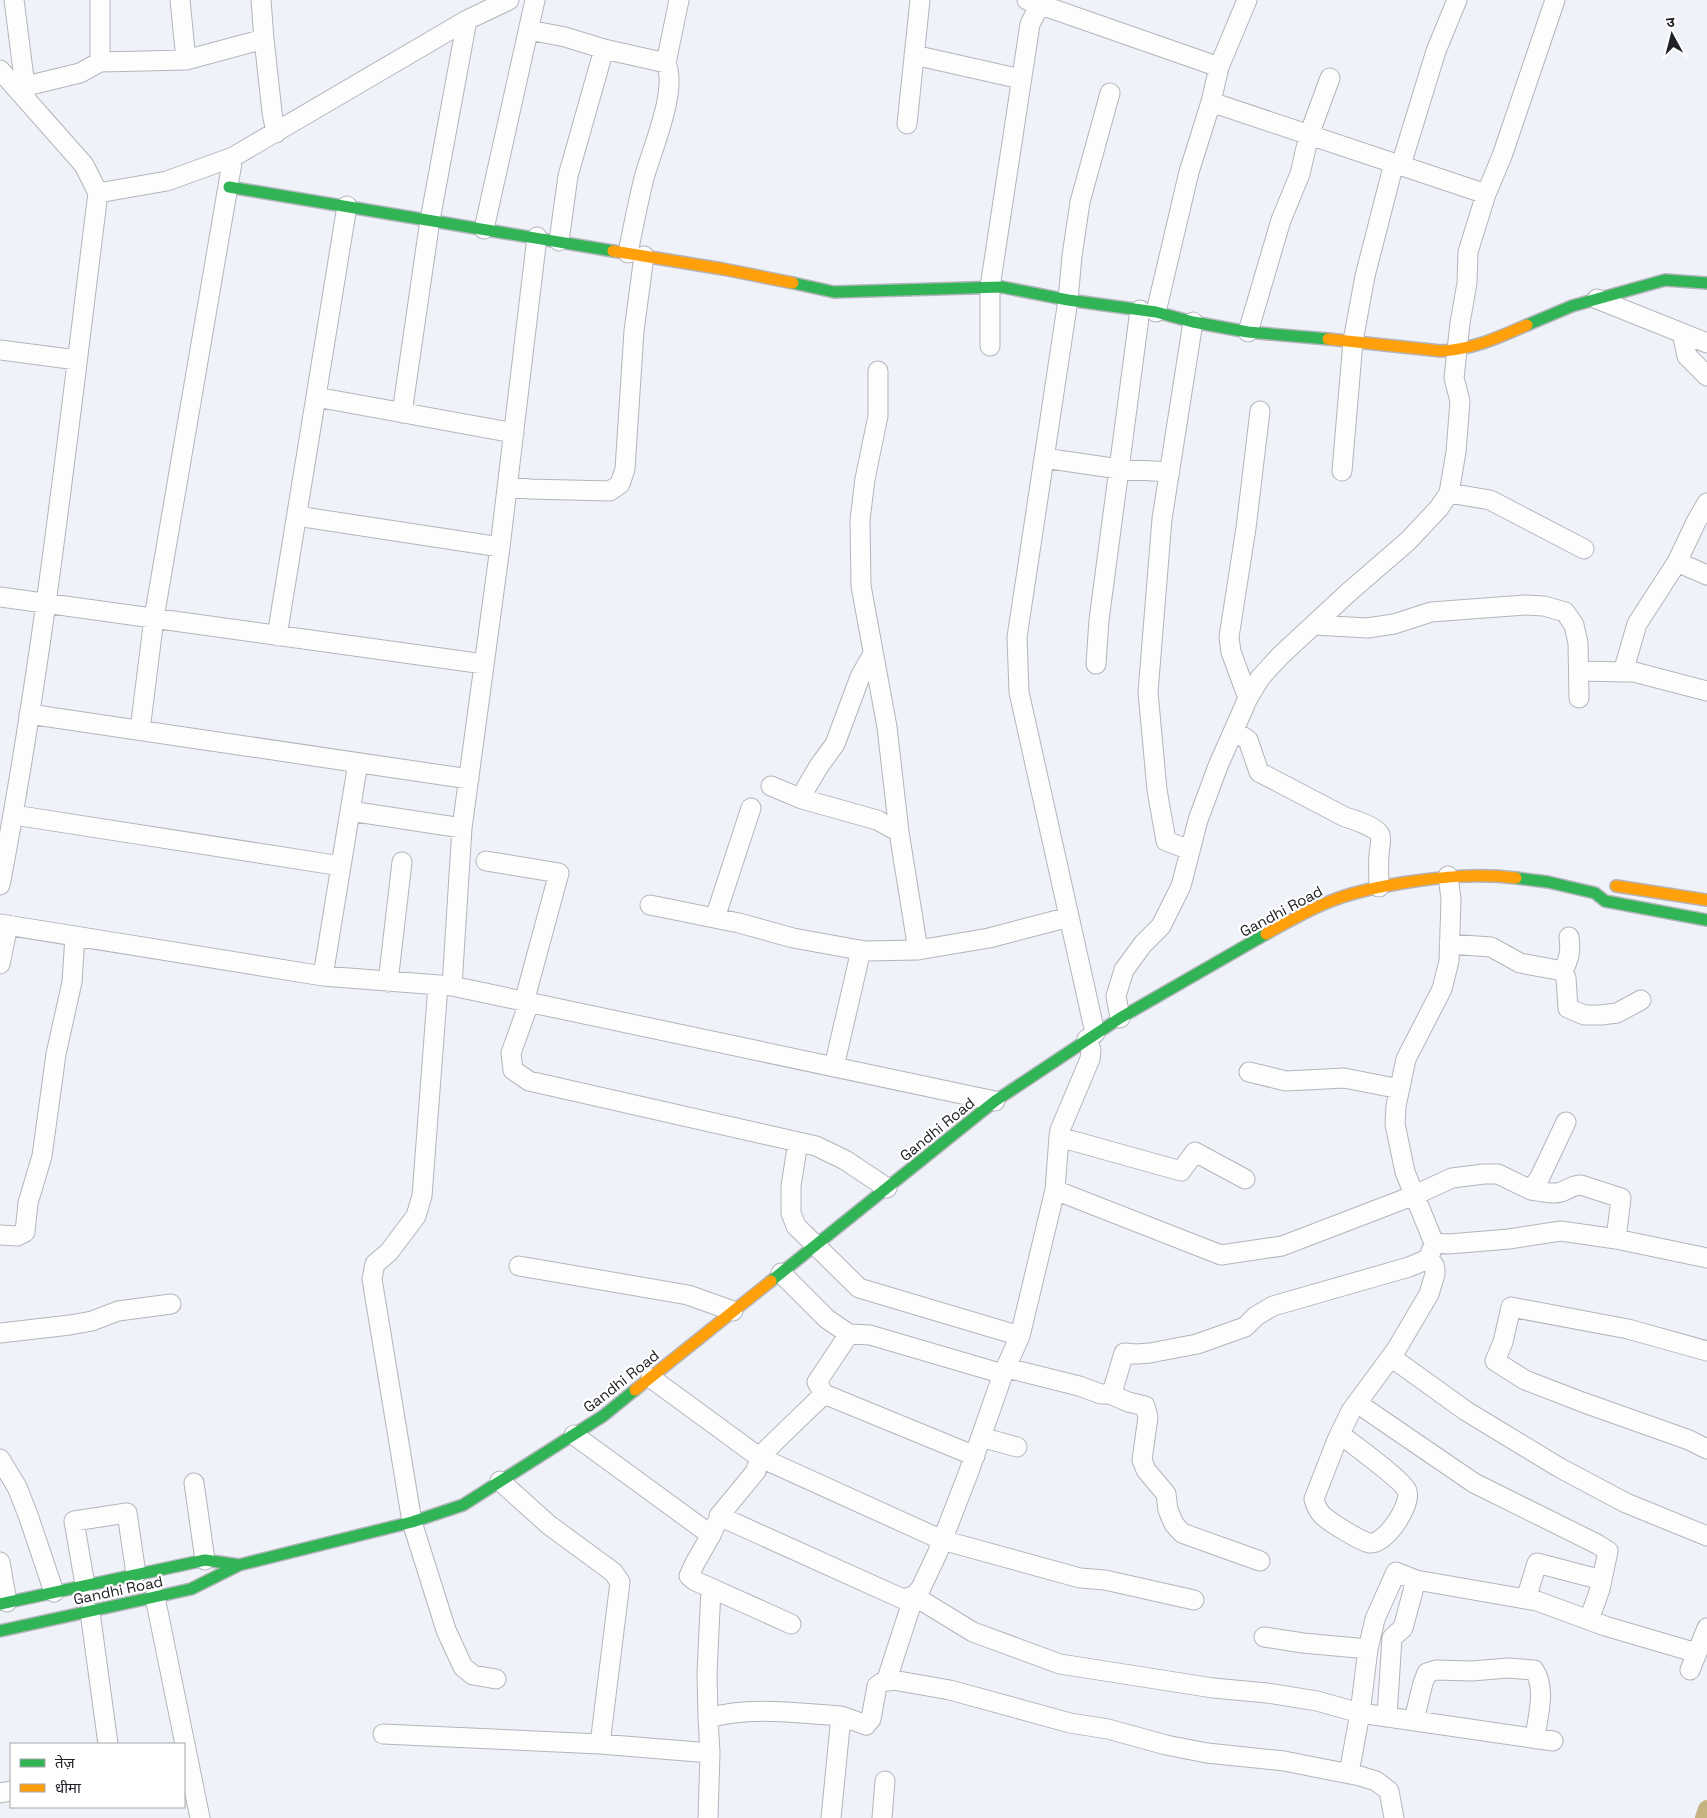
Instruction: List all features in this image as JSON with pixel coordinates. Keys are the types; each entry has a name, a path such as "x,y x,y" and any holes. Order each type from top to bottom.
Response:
{"main road":[{"path":"229,187 723,268 834,292 1002,287 1068,300 1148,311 1193,322 1248,332 1441,351 1457,350 1480,344 1572,306 1665,280 1707,283"},
{"name":"Gandhi Road","path":"0,1631 192,1590 239,1565 412,1522 463,1505 603,1416 995,1101 1120,1018 1290,920 1332,900 1379,887 1448,876 1494,875 1548,882 1595,893 1606,885 1707,900"},
{"path":"1595,893 1605,901 1707,920"},
{"name":"Gandhi Road","path":"3,1603 205,1560 239,1565"}],"street":[{"path":"14,0 21,87"},
{"path":"100,0 100,62"},
{"path":"180,0 186,60"},
{"path":"261,0 272,112 276,133"},
{"path":"98,193 167,181 233,157 467,20 509,0"},
{"path":"484,229 535,0"},
{"path":"507,487 530,490 610,491 620,484 625,469 634,331 636,254 644,177 665,112 669,80 669,69 666,63 679,0"},
{"path":"907,124 920,0"},
{"path":"1096,664 1099,620 1119,470 1148,311 1219,67 1246,0"},
{"path":"1342,471 1353,341 1365,276 1398,164 1436,51 1457,0"},
{"path":"1120,1018 1116,996 1124,970 1143,944 1160,926 1181,886 1198,820 1218,766 1248,698 1260,678 1349,592 1408,541 1439,508 1449,493 1456,452 1460,401 1454,378 1467,283 1468,252 1486,194 1502,156 1555,0"},
{"path":"990,346 990,287 1034,2 1219,67"},
{"path":"402,413 430,220 467,20"},
{"path":"529,30 565,37 604,49 666,63"},
{"path":"21,87 80,73 100,62 186,60 264,39"},
{"path":"559,242 568,176 604,49"},
{"path":"914,55 1012,77"},
{"path":"0,70 21,87 84,164 98,193 47,604 14,815 0,885"},
{"path":"1248,332 1281,220 1300,174 1309,135 1330,78"},
{"path":"888,1680 914,1596 921,1588 942,1540 975,1456 1005,1371 1020,1336 1055,1190 1060,1130 1090,1059 1091,1036 1069,917 1019,692 1017,637 1068,300 1080,202 1110,93"},
{"path":"1210,102 1486,194"},
{"path":"140,730 154,618 233,157"},
{"path":"277,636 347,206"},
{"path":"496,1679 473,1675 463,1667 446,1630 412,1522 372,1278 374,1264 389,1252 416,1216 422,1196 462,828 500,547 537,237"},
{"path":"1597,299 1707,343"},
{"path":"1190,850 1166,840 1157,790 1148,692 1162,519 1193,322"},
{"path":"1682,333 1687,356 1707,376"},
{"path":"0,350 77,360"},
{"path":"878,371 878,416 865,478 860,520 860,586 887,728 899,832 918,950"},
{"path":"316,397 514,433"},
{"path":"1248,698 1231,652 1229,637 1246,528 1260,411"},
{"path":"1044,458 1119,470 1170,472"},
{"path":"1449,493 1490,500 1584,549"},
{"path":"1623,672 1637,624 1677,562 1696,522 1707,504"},
{"path":"296,516 500,547"},
{"path":"1677,562 1707,574"},
{"path":"0,597 484,664"},
{"path":"1314,625 1367,628 1394,624 1431,612 1526,605 1544,606 1565,612 1574,625 1578,643 1579,698"},
{"path":"802,798 815,773 835,744 860,677 873,654"},
{"path":"1579,671 1634,672 1707,691"},
{"path":"29,714 469,779"},
{"path":"1234,731 1248,740 1259,772 1380,834 1378,853 1379,887"},
{"path":"323,976 358,763"},
{"path":"771,786 802,798 877,820 899,832"},
{"path":"714,918 751,808"},
{"path":"350,811 462,828"},
{"path":"14,815 341,866"},
{"path":"486,861 559,873 527,1003 511,1052 512,1070 529,1081 816,1146 845,1160 887,1188"},
{"path":"388,982 402,862"},
{"path":"1340,1434 1392,1475 1407,1490 1408,1498 1404,1510 1388,1533 1379,1541 1370,1543 1342,1529 1322,1515 1314,1499 1340,1434 1351,1411 1414,1322 1436,1274 1414,1195 1405,1172 1396,1124 1396,1106 1406,1059 1442,989 1449,961 1451,899 1448,876"},
{"path":"650,905 714,918 793,938 860,950 918,950 989,938 1069,917"},
{"path":"0,964 4,925 323,976 445,986 995,1101"},
{"path":"0,1235 17,1236 24,1232 28,1203 42,1156 56,1054 72,982 75,936"},
{"path":"1569,937 1570,957 1563,971 1566,978 1568,1008 1584,1015 1617,1013 1641,1000"},
{"path":"1449,944 1490,947 1520,963 1563,971"},
{"path":"834,1068 860,950"},
{"path":"1249,1072 1286,1081 1344,1078 1400,1089"},
{"path":"1531,1190 1540,1178 1566,1122"},
{"path":"1059,1137 1181,1171 1195,1152 1245,1179"},
{"path":"798,1142 791,1186 790,1213 796,1226 859,1288 1020,1336"},
{"path":"1055,1190 1221,1255 1282,1246 1414,1195 1452,1178 1498,1174 1531,1190 1555,1193 1562,1192 1574,1185 1580,1185 1621,1198 1616,1239"},
{"path":"1110,1394 1124,1353 1150,1353 1197,1344 1245,1327 1256,1316 1273,1306 1409,1267 1431,1251 1449,1244 1509,1239 1561,1231 1616,1239 1707,1258 1707,1253"},
{"path":"519,1266 688,1295 734,1311"},
{"path":"781,1273 827,1318 849,1334 870,1335 1005,1371 1079,1386 1144,1406 1148,1417 1142,1460 1146,1470 1166,1494 1168,1510 1174,1524 1182,1533 1260,1561"},
{"path":"0,1333 70,1326 92,1321 118,1311 172,1304"},
{"path":"1707,1351 1628,1329 1511,1307 1503,1342 1496,1361 1525,1380 1689,1440 1707,1449"},
{"path":"849,1334 818,1382 824,1394 975,1456"},
{"path":"1391,1357 1466,1411 1560,1468 1626,1503 1707,1536"},
{"path":"650,1378 759,1457 942,1540 1080,1578 1104,1580 1194,1600"},
{"path":"791,1624 695,1582 689,1576 694,1562 711,1535 719,1516 756,1471 759,1457 824,1394"},
{"path":"1357,1403 1474,1483 1608,1551 1602,1580 1589,1620"},
{"path":"574,1435 711,1535"},
{"path":"981,1437 1017,1447"},
{"path":"0,1459 17,1487 54,1592"},
{"path":"500,1481 549,1525 613,1572 620,1582 600,1744"},
{"path":"194,1483 205,1560"},
{"path":"85,1585 74,1521 127,1513 136,1574"},
{"path":"719,1516 903,1599 914,1596 972,1632 1060,1664 1213,1688 1267,1693 1317,1701 1360,1713 1544,1740 1539,1676 1534,1670 1508,1668 1472,1671 1436,1670 1427,1673 1422,1683 1414,1720"},
{"path":"0,1562 3,1603"},
{"path":"1526,1599 1537,1563 1602,1580"},
{"path":"1349,1774 1360,1713 1368,1649 1375,1619 1396,1572 1416,1580 1537,1601 1694,1662 1707,1628"},
{"path":"1388,1716 1392,1638 1403,1628 1416,1580"},
{"path":"708,1818 710,1753 707,1674 711,1588"},
{"path":"155,1597 185,1743"},
{"path":"90,1612 108,1743"},
{"path":"1264,1637 1368,1649"},
{"path":"708,1718 728,1712 762,1711 841,1716 866,1725 871,1719 877,1686 888,1680 950,1690 1070,1723 1108,1729 1166,1745 1207,1753 1284,1761 1376,1781 1389,1791 1394,1818"},
{"path":"831,1818 841,1716"},
{"path":"384,1734 600,1744 710,1753"},
{"path":"185,1744 200,1818"},
{"path":"882,1818 885,1781"}],"waterway":[{"path":"1704,1818 1707,1809"}],"traffic: fast":[{"path":"229,187 613,251"},
{"path":"1527,325 1572,306 1665,280 1707,283"},
{"path":"793,283 834,292 1002,287 1068,300 1156,312 1193,322 1248,332 1328,339"},
{"path":"1516,878 1548,882 1595,893 1605,901 1707,920"},
{"path":"771,1281 995,1101 1120,1018 1266,934"},
{"path":"0,1631 191,1589 239,1565 412,1522 463,1505 603,1416 635,1390"},
{"path":"0,1604 205,1560 239,1565"}],"traffic: slow":[{"path":"613,251 723,269 793,283"},
{"path":"1328,339 1441,351 1475,345 1527,325"},
{"path":"1266,934 1322,905 1348,895 1375,888 1444,877 1487,876 1516,878"},
{"path":"1616,886 1707,900"},
{"path":"635,1390 771,1281"}]}
